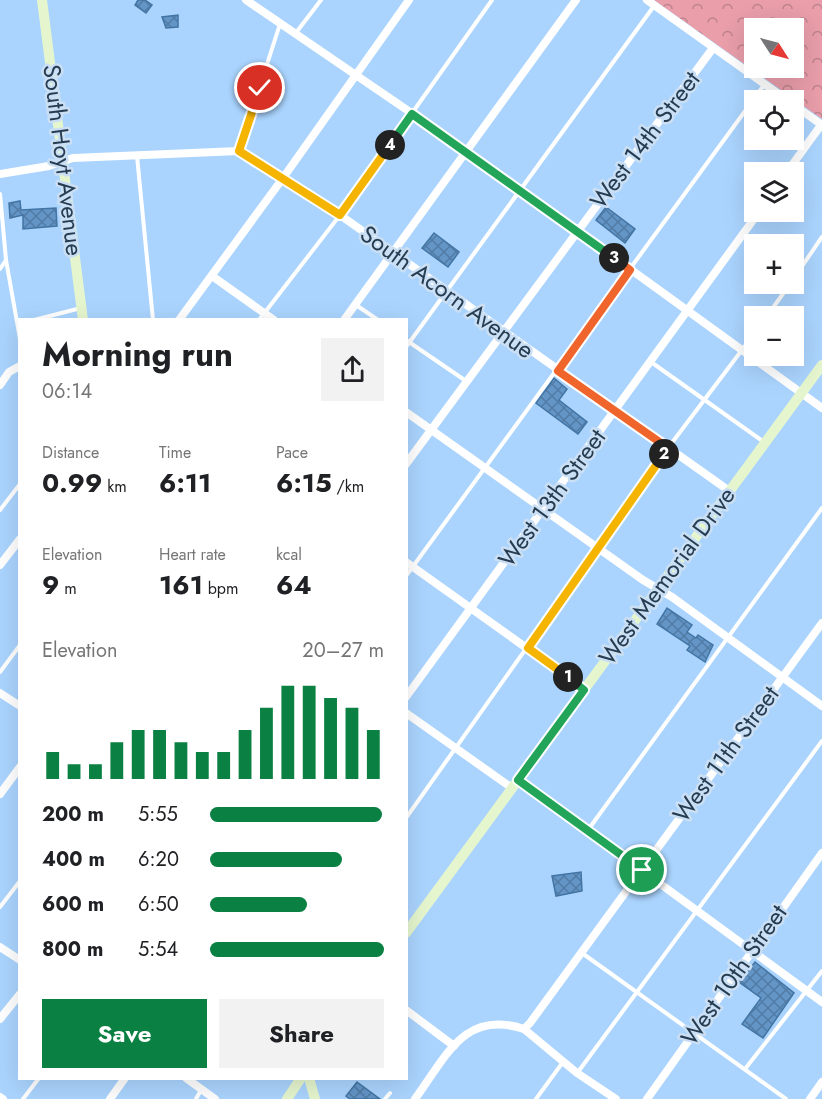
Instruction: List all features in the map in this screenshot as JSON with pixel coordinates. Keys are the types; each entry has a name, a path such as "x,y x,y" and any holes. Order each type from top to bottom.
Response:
{"main road":[{"name":"South Hoyt Avenue","path":"42,0 82,314"},
{"name":"West Memorial Drive","path":"408,930 728,490 822,366"},
{"path":"287,1099 300,1080"},
{"path":"310,1080 315,1099"}],"street":[{"path":"246,0 466,151 822,408"},
{"path":"180,318 409,0"},
{"path":"345,318 576,0"},
{"path":"647,0 773,90"},
{"name":"West 14th Street","path":"408,461 713,48"},
{"path":"794,162 822,125 804,112"},
{"path":"0,174 73,158 239,151"},
{"name":"South Acorn Avenue","path":"283,178 340,215 728,490"},
{"name":"West 13th Street","path":"408,694 752,222"},
{"path":"212,276 261,316"},
{"path":"0,384 3,373 18,367"},
{"path":"408,413 728,637 822,706"},
{"path":"0,565 18,542"},
{"path":"410,565 584,690"},
{"name":"West 11th Street","path":"525,1029 822,623"},
{"path":"0,693 18,705"},
{"path":"408,714 457,749 587,831 822,1002"},
{"path":"0,794 18,770"},
{"name":"West 10th Street","path":"648,1099 751,950 822,853"},
{"path":"0,947 18,959"},
{"path":"0,1019 18,996"},
{"path":"408,1012 454,1046"},
{"path":"415,1099 464,1035 484,1024 499,1023 525,1029 577,1073 616,1099"},
{"path":"110,1099 124,1080"},
{"path":"189,1080 215,1099"},
{"path":"810,1099 822,1082"}],"lane":[{"path":"295,34 321,0"},
{"path":"261,316 340,215 492,0"},
{"path":"466,381 408,341 521,192 655,5"},
{"path":"280,24 239,151 283,178"},
{"path":"410,565 558,371 764,84"},
{"path":"136,155 153,318"},
{"path":"0,194 6,260 18,330"},
{"path":"804,263 822,237"},
{"path":"0,269 6,260"},
{"path":"355,304 375,318"},
{"path":"50,318 82,314"},
{"path":"408,815 668,448 743,350"},
{"path":"651,362 764,442"},
{"path":"0,510 18,487"},
{"path":"587,831 822,508"},
{"path":"0,672 18,648"},
{"path":"577,1073 822,741"},
{"path":"0,907 18,883"},
{"path":"582,953 786,1099"},
{"path":"745,1069 822,971"},
{"path":"536,1099 563,1062"},
{"path":"24,1099 38,1080"},
{"path":"196,1099 201,1089"},
{"path":"385,1099 390,1093"}],"green space":[{"path":"654,0 822,0 822,119 804,106 804,90 781,90 764,78 804,78 804,18 744,18 744,64"}],"building":[{"path":"138,0 145,0 152,5 146,13 135,5"},
{"path":"178,15 178,27 166,28 162,17"},
{"path":"20,201 21,210 56,208 57,226 23,229 23,215 10,218 9,203"},
{"path":"606,207 635,229 625,243 596,220"},
{"path":"434,233 459,252 448,267 422,248"},
{"path":"554,378 567,389 559,400 587,422 578,434 536,403"},
{"path":"667,608 692,625 687,632 696,638 698,635 713,645 705,662 687,650 690,646 657,624"},
{"path":"581,872 582,891 556,896 552,876"},
{"path":"755,962 794,993 763,1038 742,1024 761,998 739,982"},
{"path":"357,1082 380,1099 350,1099 346,1096"}],"route":[{"path":"260,88 239,151 340,215 412,114 630,270 558,371 668,448 528,648 584,690 518,780 642,870"}]}
